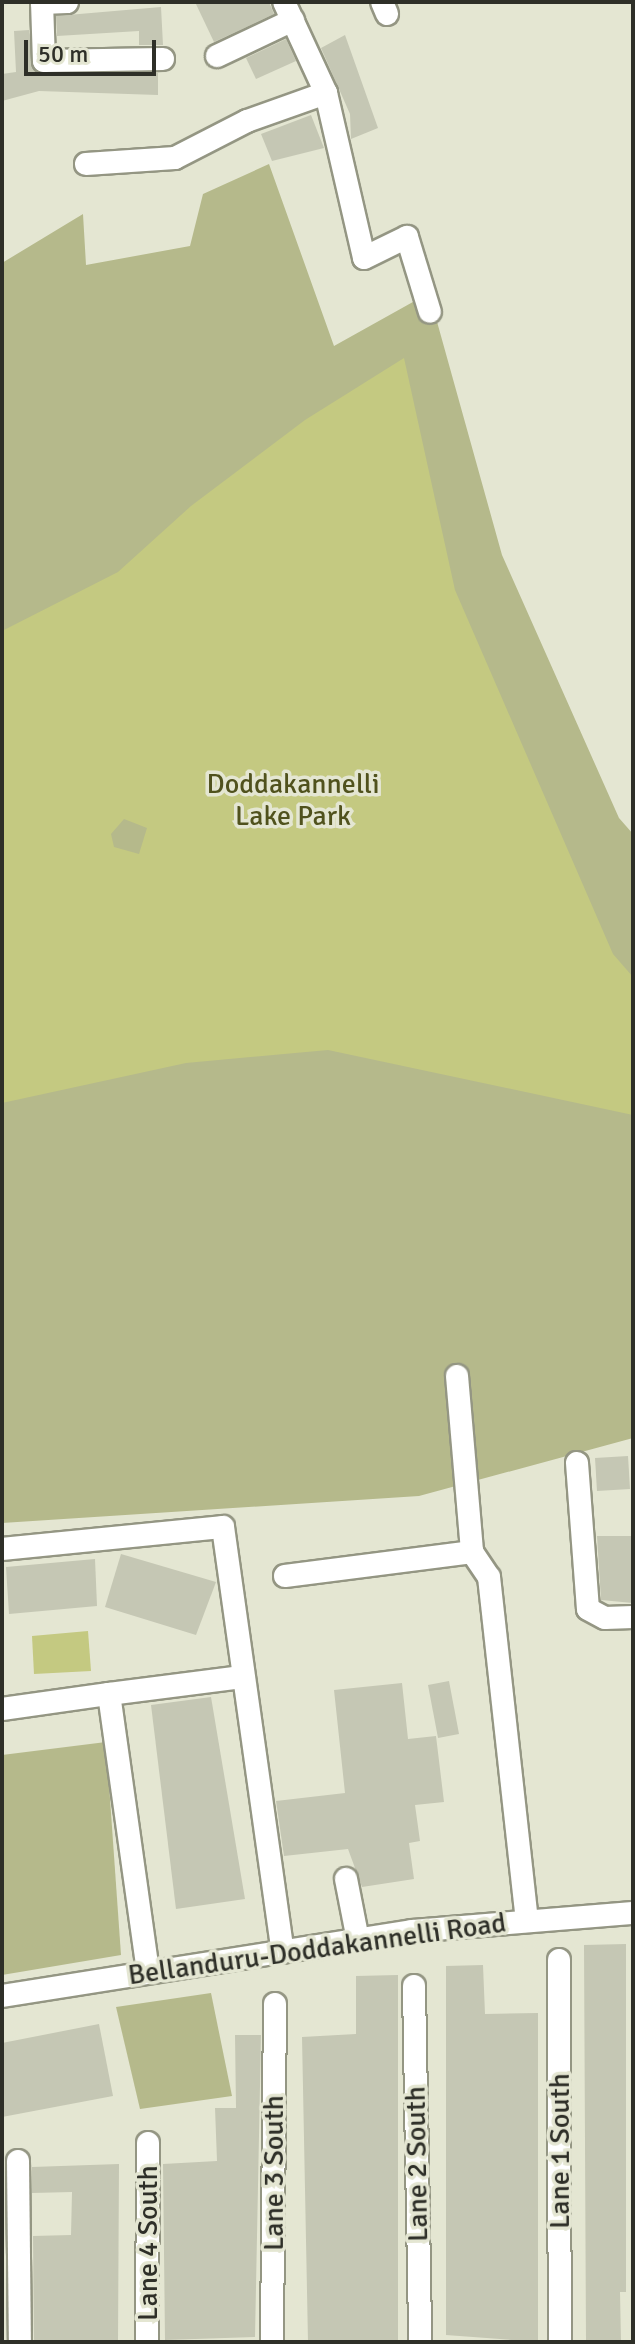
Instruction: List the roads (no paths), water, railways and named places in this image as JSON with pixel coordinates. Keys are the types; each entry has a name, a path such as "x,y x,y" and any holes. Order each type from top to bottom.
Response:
{"street":[{"path":"67,2 42,3 44,61 163,59"},
{"path":"217,56 288,11 326,93 364,258 407,237 430,312"},
{"path":"86,164 175,158 247,121 326,93"},
{"path":"457,1376 472,1552 489,1577 527,1921"},
{"path":"577,1463 588,1609 595,1617 633,1617"},
{"path":"2,1549 223,1527 283,1952"},
{"path":"285,1576 472,1552"},
{"path":"2,1709 242,1677"},
{"path":"109,1694 148,1970"},
{"path":"346,1879 358,1940"},
{"name":"Bellanduru-Doddakannelli Road","path":"2,1996 148,1970 358,1940 633,1913"},
{"name":"Lane 1 South","path":"559,1960 560,2342"},
{"name":"Lane 2 South","path":"414,1986 420,2342"},
{"name":"Lane 3 South","path":"272,2342 275,2004"},
{"name":"Lane 4 South","path":"147,2342 148,2143"},
{"path":"18,2161 20,2342"}],"park label":[{"name":"Doddakannelli Lake Park","path":"293,800"}]}
